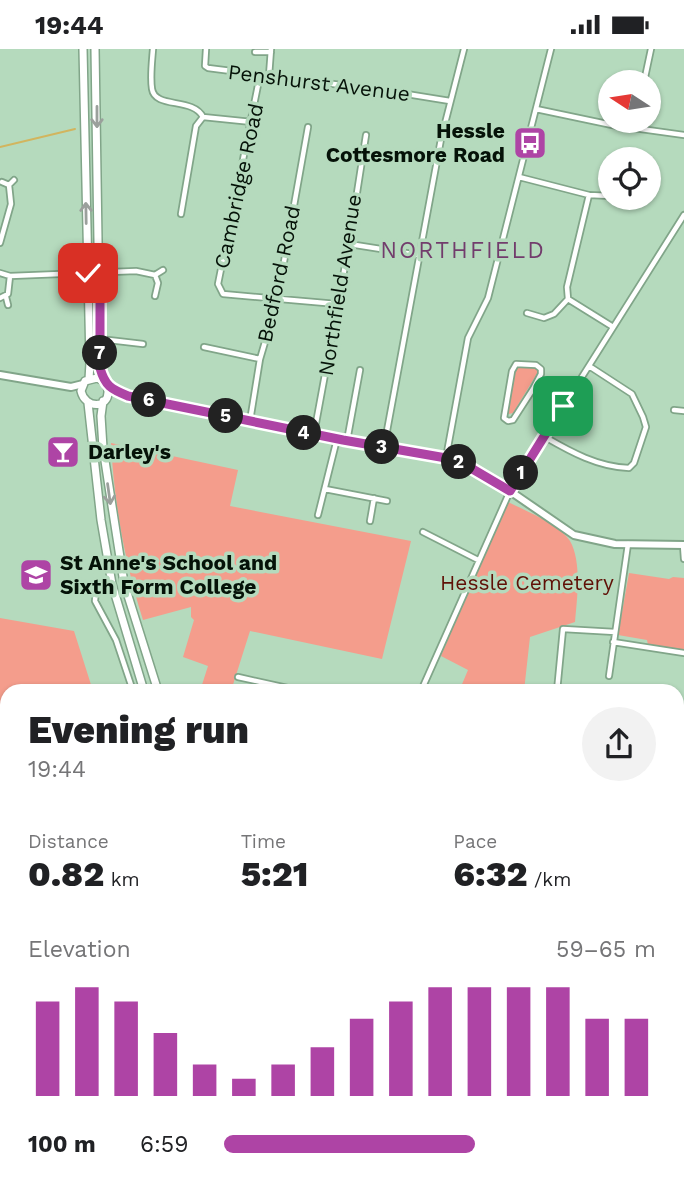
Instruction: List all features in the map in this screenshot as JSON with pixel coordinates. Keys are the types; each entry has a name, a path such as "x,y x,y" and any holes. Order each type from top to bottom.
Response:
{"main road":[{"path":"83,49 90,363 82,394 88,403 101,520 112,584 142,684"},
{"path":"95,49 100,368 106,385 101,416 103,448 124,583 156,684"},
{"path":"86,382 97,378 106,385"},
{"path":"88,403 96,405 105,399"}],"street":[{"path":"153,49 153,95 163,101 189,105 203,117"},
{"name":"Penshurst Avenue","path":"206,49 205,66 208,68 450,101"},
{"path":"384,447 441,139 464,49"},
{"path":"446,458 468,338 488,297 551,49"},
{"path":"647,70 651,49"},
{"path":"255,52 271,51 269,76"},
{"name":"Cambridge Road","path":"260,75 218,284 223,295 277,301"},
{"path":"536,109 598,121"},
{"path":"203,117 252,122"},
{"path":"181,214 195,126 203,117"},
{"name":"Bedford Road","path":"250,421 260,359 277,301 308,127"},
{"path":"662,132 684,135"},
{"name":"Northfield Avenue","path":"314,435 366,135"},
{"path":"519,177 598,195"},
{"path":"9,185 14,180"},
{"path":"2,182 9,185"},
{"path":"0,243 11,204 9,185"},
{"path":"527,313 544,318 554,314 568,299 567,286 589,195"},
{"path":"424,684 510,491 684,215"},
{"path":"349,244 419,255"},
{"path":"0,273 10,276 136,271 155,275 163,270"},
{"path":"155,275 158,283 155,296"},
{"path":"8,305 3,298 10,276"},
{"path":"568,299 612,327"},
{"path":"277,301 337,304"},
{"path":"100,339 143,344"},
{"path":"204,347 260,359"},
{"path":"516,364 536,365 541,369 533,389 513,420 504,418 512,371 516,364"},
{"path":"545,436 605,465 629,468 634,463 646,427 643,417 632,394 589,366"},
{"path":"347,441 360,370"},
{"path":"0,375 71,387 82,394"},
{"path":"71,387 86,382"},
{"path":"106,385 128,396 314,435 446,458 464,464 510,491 574,535 590,540 628,544 684,545 684,559"},
{"path":"533,389 563,406"},
{"path":"105,399 128,396"},
{"path":"674,410 684,411"},
{"path":"318,515 337,439"},
{"path":"325,489 387,501"},
{"path":"370,521 374,498"},
{"path":"423,532 478,560"},
{"path":"609,676 628,544"},
{"path":"112,584 100,588 95,594 95,601 116,640 131,684"},
{"path":"558,684 563,629 615,632"},
{"path":"613,642 684,653"},
{"path":"238,677 270,684"}],"green space":[{"path":"518,366 537,368 538,372 513,413 509,414 507,412"},
{"path":"111,443 238,470 230,506 411,541 382,659 250,631 233,684 202,684 208,666 183,657 194,620 191,617 191,607 143,620 121,533"},
{"name":"Hessle Cemetery","path":"506,501 550,523 565,535 576,559 575,622 530,637 525,684 462,684 468,670 441,656"},
{"path":"629,573 669,579 684,578 684,650 648,645 647,640 618,635"},
{"path":"0,618 74,631 91,684 0,684"}],"waterway":[{"path":"0,147 75,129"}],"place":[{"name":"Hessle Cottesmore Road","path":"530,143"},
{"name":"Darley's","path":"63,452"},
{"name":"St Anne's School and Sixth Form College","path":"36,575"}],"district":[{"name":"NORTHFIELD","path":"463,250"}],"route":[{"path":"88,273 100,274 100,368 104,381 108,388 128,396 446,458 464,464 510,491 563,406"}]}
